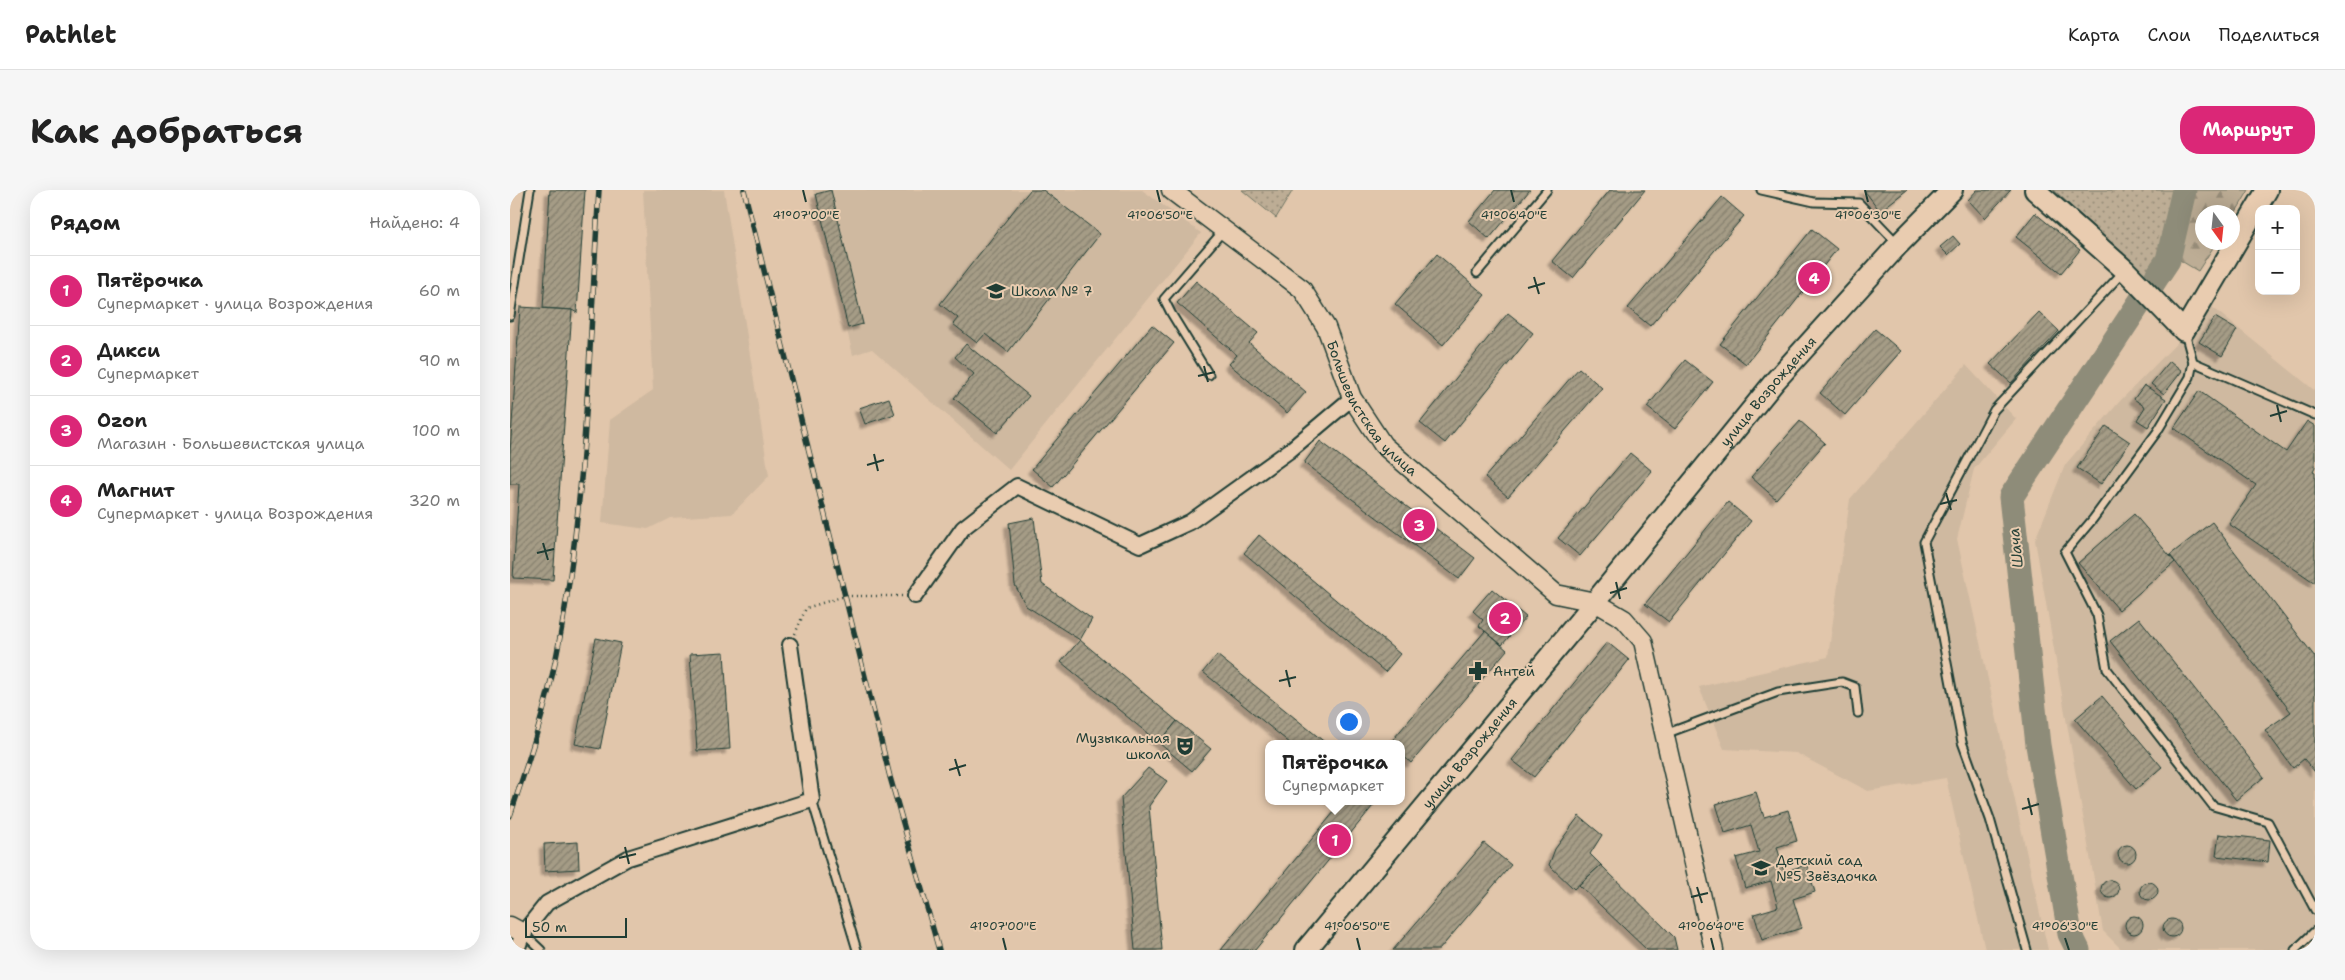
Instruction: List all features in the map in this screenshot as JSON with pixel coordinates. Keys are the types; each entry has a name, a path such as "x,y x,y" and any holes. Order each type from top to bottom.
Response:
{"main road":[{"name":"улица Возрождения","path":"1306,950 1595,602 1775,381 1898,245 1952,190"},
{"path":"2036,190 2125,270 2178,323 2267,190"}],"street":[{"name":"Большевистская улица","path":"1171,190 1302,289 1326,327 1352,398 1383,445 1556,594 1595,602"},
{"path":"915,596 963,528 1016,486 1140,545 1190,522 1289,451 1352,398"},
{"path":"1595,602 1624,618 1643,641 1714,950"},
{"path":"517,950 517,930 547,903 628,858 812,800 790,645"}],"lane":[{"path":"510,316 530,190"},
{"path":"1477,273 1548,190"},
{"path":"1760,190 1814,202 1859,203 1898,245"},
{"path":"1209,375 1171,313 1164,298 1224,230"},
{"path":"2026,950 1990,819 1962,742 1924,542 1994,410 2125,270"},
{"path":"2178,323 2193,362 2190,377 2157,432 2093,519 2065,552 2097,615 2107,669 2213,806 2268,822 2315,910"},
{"path":"2193,362 2315,415"},
{"path":"1664,734 1778,692 1842,682 1855,687 1858,713"},
{"path":"812,800 856,950"},
{"path":"517,930 540,950"},
{"path":"2295,950 2315,931"}],"path":[{"path":"790,645 806,608 844,596 915,596"}],"shaded area":[{"path":"643,190 724,190 769,476 732,514 670,518 648,529 602,523 610,420 653,390"},
{"name":"Школа № 7","path":"813,190 1142,190 1201,233 1009,470 872,349 853,355"},
{"path":"2212,307 2314,390 2315,388 2315,950 2122,950 2103,931 2035,540 2065,465 2120,401"},
{"path":"1966,365 2016,419 1974,469 1957,539 2048,950 1985,950 1946,778 1868,791 1796,753 1724,749 1699,687 1828,657 1850,499"}],"green space":[{"path":"1242,190 1293,190 1276,218"},
{"path":"2054,190 2186,190 2178,259 2162,291"},
{"path":"2186,190 2249,190 2240,205 2195,205 2195,250 2212,250 2198,271 2178,259"}],"building":[{"path":"550,190 585,190 577,313 572,310 543,308"},
{"path":"831,190 863,324 848,328 816,194"},
{"path":"1030,190 1043,190 1100,234 1008,352 985,334 977,343 953,324 958,318 940,304"},
{"path":"1495,190 1530,190 1489,239 1469,221"},
{"path":"1610,190 1645,190 1573,278 1552,261"},
{"path":"1864,190 1907,190 1880,211"},
{"path":"1977,190 2011,190 1985,218 1968,200"},
{"path":"1722,197 1744,216 1650,326 1628,308"},
{"path":"2035,213 2080,250 2061,273 2016,237"},
{"path":"1812,229 1837,249 1746,364 1720,344"},
{"path":"1953,236 1960,244 1948,255 1940,247"},
{"path":"1437,254 1485,295 1443,345 1395,304"},
{"path":"1196,281 1258,333 1249,343 1306,392 1287,413 1229,364 1237,355 1177,303"},
{"path":"520,307 572,310 553,580 513,578 519,484 510,484 510,453"},
{"path":"2039,312 2059,331 2011,383 1990,364"},
{"path":"1508,313 1533,333 1445,443 1420,423"},
{"path":"2215,317 2237,330 2222,356 2199,342"},
{"path":"1152,325 1174,343 1053,487 1032,469"},
{"path":"1875,329 1901,351 1845,415 1820,393"},
{"path":"966,344 1029,396 997,433 954,398 974,374 955,357"},
{"path":"1685,360 1713,382 1675,429 1647,407"},
{"path":"2170,361 2182,371 2164,394 2151,384"},
{"path":"1579,368 1602,388 1508,497 1485,477"},
{"path":"2144,385 2166,399 2148,427 2137,420 2145,407 2134,399"},
{"path":"2199,391 2286,452 2307,421 2315,426 2315,467 2313,471 2315,472 2315,583 2229,524 2256,485 2174,428"},
{"path":"889,398 895,414 865,424 859,408"},
{"path":"1800,421 1825,443 1776,499 1751,477"},
{"path":"2106,426 2130,442 2101,484 2077,468"},
{"path":"1320,441 1475,558 1459,579 1304,463"},
{"path":"1630,453 1652,471 1580,556 1558,538"},
{"path":"1728,502 1751,521 1669,622 1645,604"},
{"path":"2134,514 2175,562 2119,610 2078,563"},
{"path":"1034,518 1042,584 1092,619 1080,640 1026,606 1015,585 1009,523"},
{"path":"2212,522 2315,657 2315,772 2304,759 2293,768 2265,730 2291,712 2170,555"},
{"path":"1259,535 1400,654 1385,672 1244,553"},
{"path":"1492,589 1526,617 1502,645 1479,626 1483,620 1473,611"},
{"path":"2139,618 2264,777 2236,800 2110,641"},
{"path":"1485,631 1507,650 1411,763 1405,758 1405,740 1392,740"},
{"path":"596,638 621,643 600,749 575,744"},
{"path":"1080,640 1177,721 1159,743 1061,662"},
{"path":"1607,642 1629,660 1534,777 1512,760"},
{"path":"724,652 730,749 697,751 690,654"},
{"path":"1217,655 1322,740 1286,740 1203,672"},
{"path":"2102,696 2162,767 2136,789 2075,719"},
{"name":"Музыкальная школа","path":"1177,721 1211,749 1192,771 1159,743"},
{"path":"1148,768 1167,781 1149,806 1162,950 1135,950 1121,798"},
{"name":"Детский сад №5 Звёздочка","path":"1756,792 1764,817 1788,810 1797,841 1777,847 1784,871 1807,865 1815,892 1793,899 1802,928 1762,940 1754,914 1778,907 1771,881 1745,888 1736,858 1759,852 1751,825 1725,833 1716,804"},
{"path":"1340,805 1374,805 1255,950 1221,950"},
{"path":"1579,816 1602,835 1590,854 1601,865 1574,889 1549,865 1555,849"},
{"path":"2219,834 2270,840 2268,862 2216,856"},
{"path":"578,842 579,869 545,871 544,844"},
{"path":"1484,843 1511,865 1439,950 1393,950"},
{"path":"2123,845 2131,845 2136,850 2134,861 2123,863 2118,858 2118,850"},
{"path":"1601,865 1674,937 1677,950 1647,950 1579,885"},
{"path":"2106,880 2114,880 2119,885 2117,896 2106,898 2101,893 2101,885"},
{"path":"2145,882 2153,882 2158,887 2156,898 2145,900 2140,895 2140,887"},
{"path":"2130,916 2138,916 2143,921 2141,932 2130,934 2125,929 2125,921"},
{"path":"2168,919 2176,919 2181,924 2179,935 2168,937 2163,932 2163,924"}],"waterway":[{"name":"Шача","path":"2078,950 2070,934 2038,745 2011,497 2168,260 2184,190"}],"railway":[{"path":"510,816 548,694 567,596 575,538 586,422 599,190"},
{"path":"744,190 890,777 939,950"}],"place":[{"name":"Магнит","path":"1814,278"},
{"name":"Школа № 7","path":"996,291"},
{"name":"Ozon","path":"1419,525"},
{"name":"Дикси","path":"1505,618"},
{"name":"Антей","path":"1478,671"},
{"name":"Музыкальная школа","path":"1185,746"},
{"name":"Пятёрочка","path":"1335,840"},
{"name":"Детский сад №5 Звёздочка","path":"1761,868"}]}
